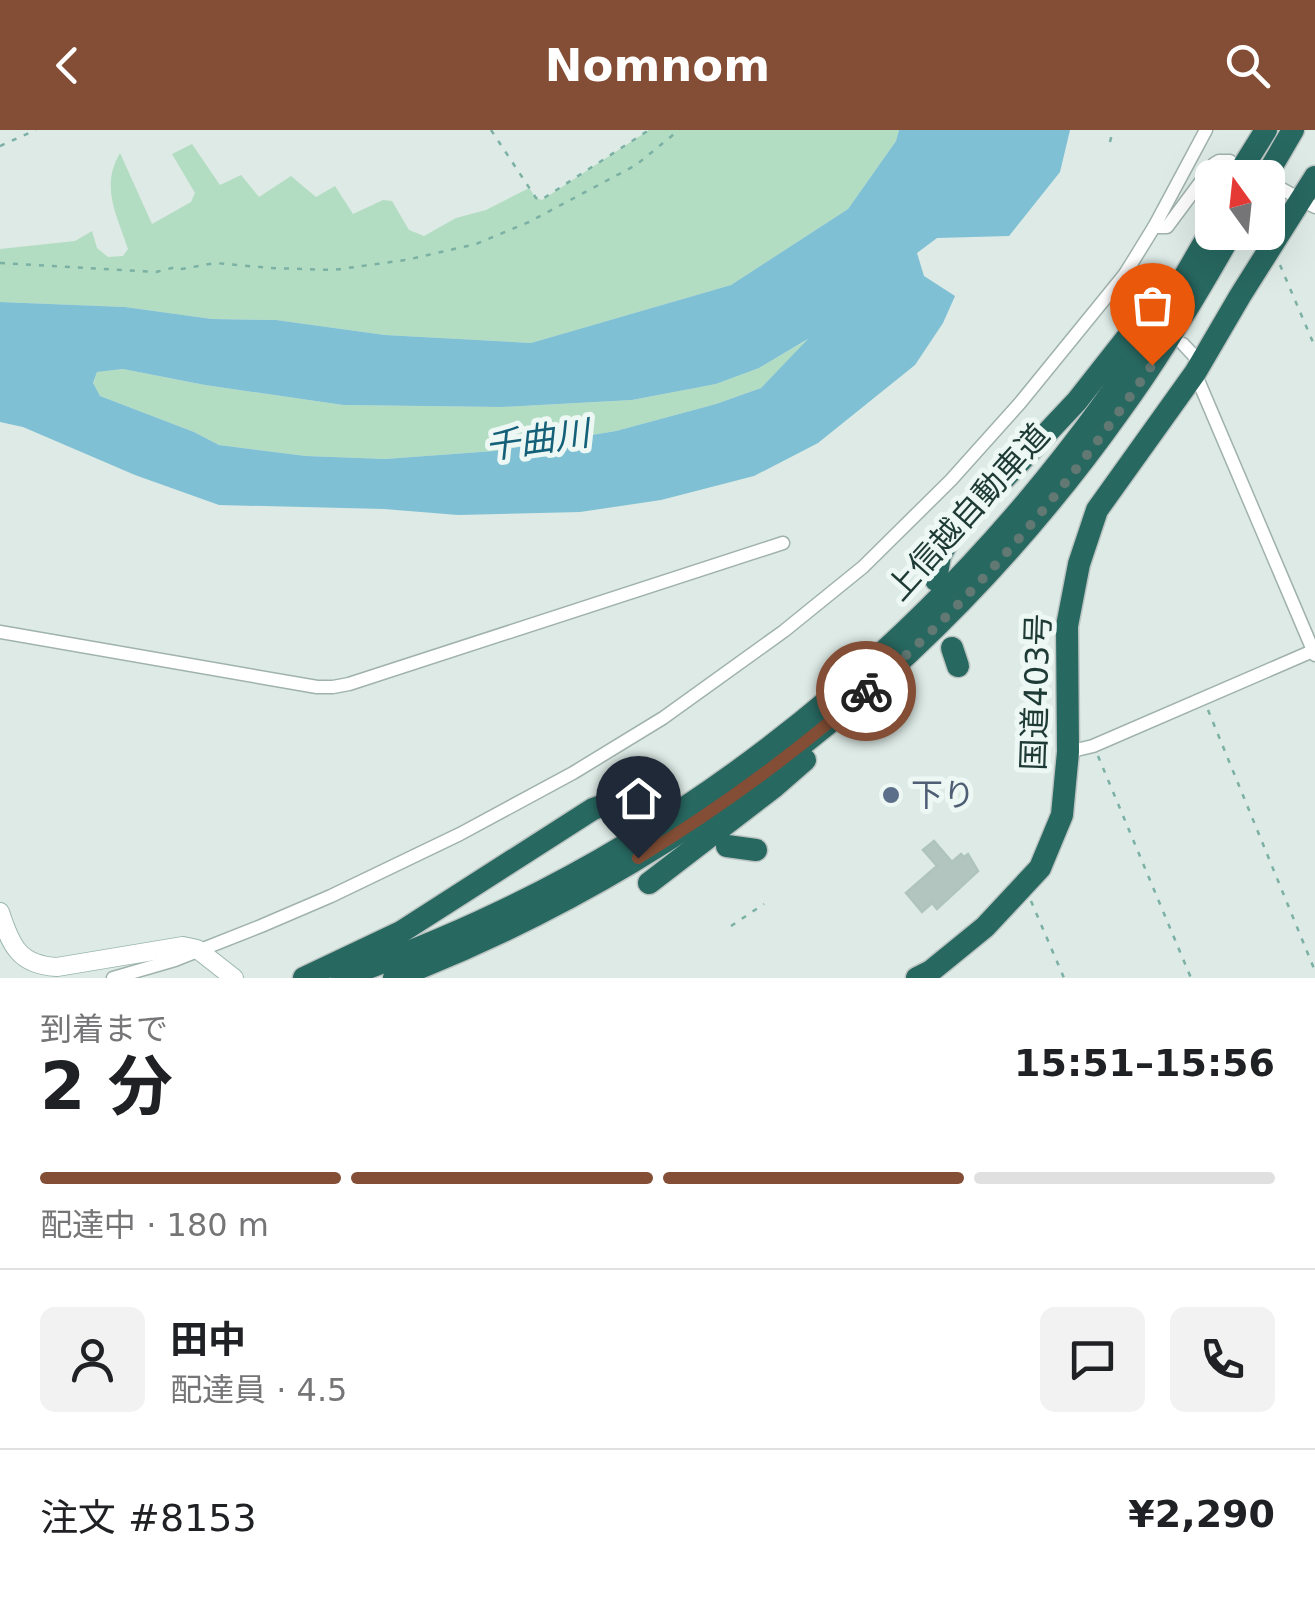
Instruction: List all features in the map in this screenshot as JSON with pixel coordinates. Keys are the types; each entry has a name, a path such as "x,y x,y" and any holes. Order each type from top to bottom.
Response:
{"highway":[{"path":"1245,160 1269,130"},
{"path":"1290,193 1293,130"},
{"name":"国道403号","path":"1290,193 1315,178"},
{"path":"936,580 940,556 952,534 1106,367 1195,242"},
{"name":"上信越自動車道","path":"342,978 445,938 602,857 742,766 867,667 965,571 1071,446 1134,358 1200,250"},
{"name":"上信越自動車道","path":"394,978 452,955 615,872 708,814 835,718 972,591 1048,506 1120,412 1221,250"},
{"name":"国道403号","path":"918,978 985,927 1040,868 1062,815 1068,752 1067,626 1079,564 1098,510 1195,373 1268,250"},
{"path":"649,883 821,746 914,657 972,591"},
{"path":"304,978 401,932 593,809 632,800 656,806"},
{"path":"727,846 756,850"}],"street":[{"path":"113,978 174,960 331,896 521,802 663,718 769,642 862,567 1020,404 1125,274 1206,130"},
{"path":"1154,227 1167,227 1195,189"},
{"path":"1125,274 1150,292"},
{"path":"1068,752 1093,746 1314,652 1195,373 1196,358 1184,344"},
{"path":"0,632 332,687 783,544"},
{"path":"0,912 15,947 37,966 57,967 184,946 198,949 234,978"}],"path":[{"path":"0,146 36,130"},
{"path":"492,130 536,198 542,200 649,130"},
{"path":"0,264 156,272 215,263 333,270 406,260 476,244 529,222 636,164 679,130"},
{"path":"1110,142 1113,130"},
{"path":"1273,250 1315,346"},
{"path":"1204,700 1315,971"},
{"path":"1093,746 1191,978"},
{"path":"1025,886 1064,978"},
{"path":"732,926 764,904"}],"green space":[{"path":"649,130 899,130 896,141 848,209 731,285 531,343 385,335 276,320 212,319 125,307 0,302 0,249 75,241 92,231 97,248 108,257 123,256 128,249 111,189 120,153 152,224 191,202 195,193 172,154 192,144 220,185 241,175 259,197 291,176 316,197 335,186 353,214 383,200 392,201 409,230 424,236 456,218 486,210 529,188 542,200"},
{"path":"814,336 761,388 716,404 616,431 494,451 385,459 306,456 219,445 100,396 93,384 97,372 123,369 343,405 502,407 632,400 716,384 759,368"}],"water":[{"path":"899,130 1070,130 1060,172 1009,236 937,238 917,253 924,276 955,296 943,323 915,365 818,443 754,476 661,500 580,512 458,515 219,505 135,475 23,427 0,422 0,302 125,307 212,319 276,320 385,335 531,343 731,285 848,209 896,141","holes":["808,339 761,388 616,431 494,451 385,459 306,456 219,445 100,396 93,383 97,372 123,369 343,405 502,407 632,400 716,384 759,368"]}],"building":[{"path":"934,841 952,862 961,854 968,854 978,871 937,909 932,903 922,912 906,893 937,866 923,850"}],"way so far":[{"path":"866,691 1010,550 1085,459 1152,365"}],"place":[{"name":"下り","path":"891,795"}],"route":[{"path":"638,858 752,783 866,691"}],"water label":[{"name":"千曲川","path":"537,440"}]}
